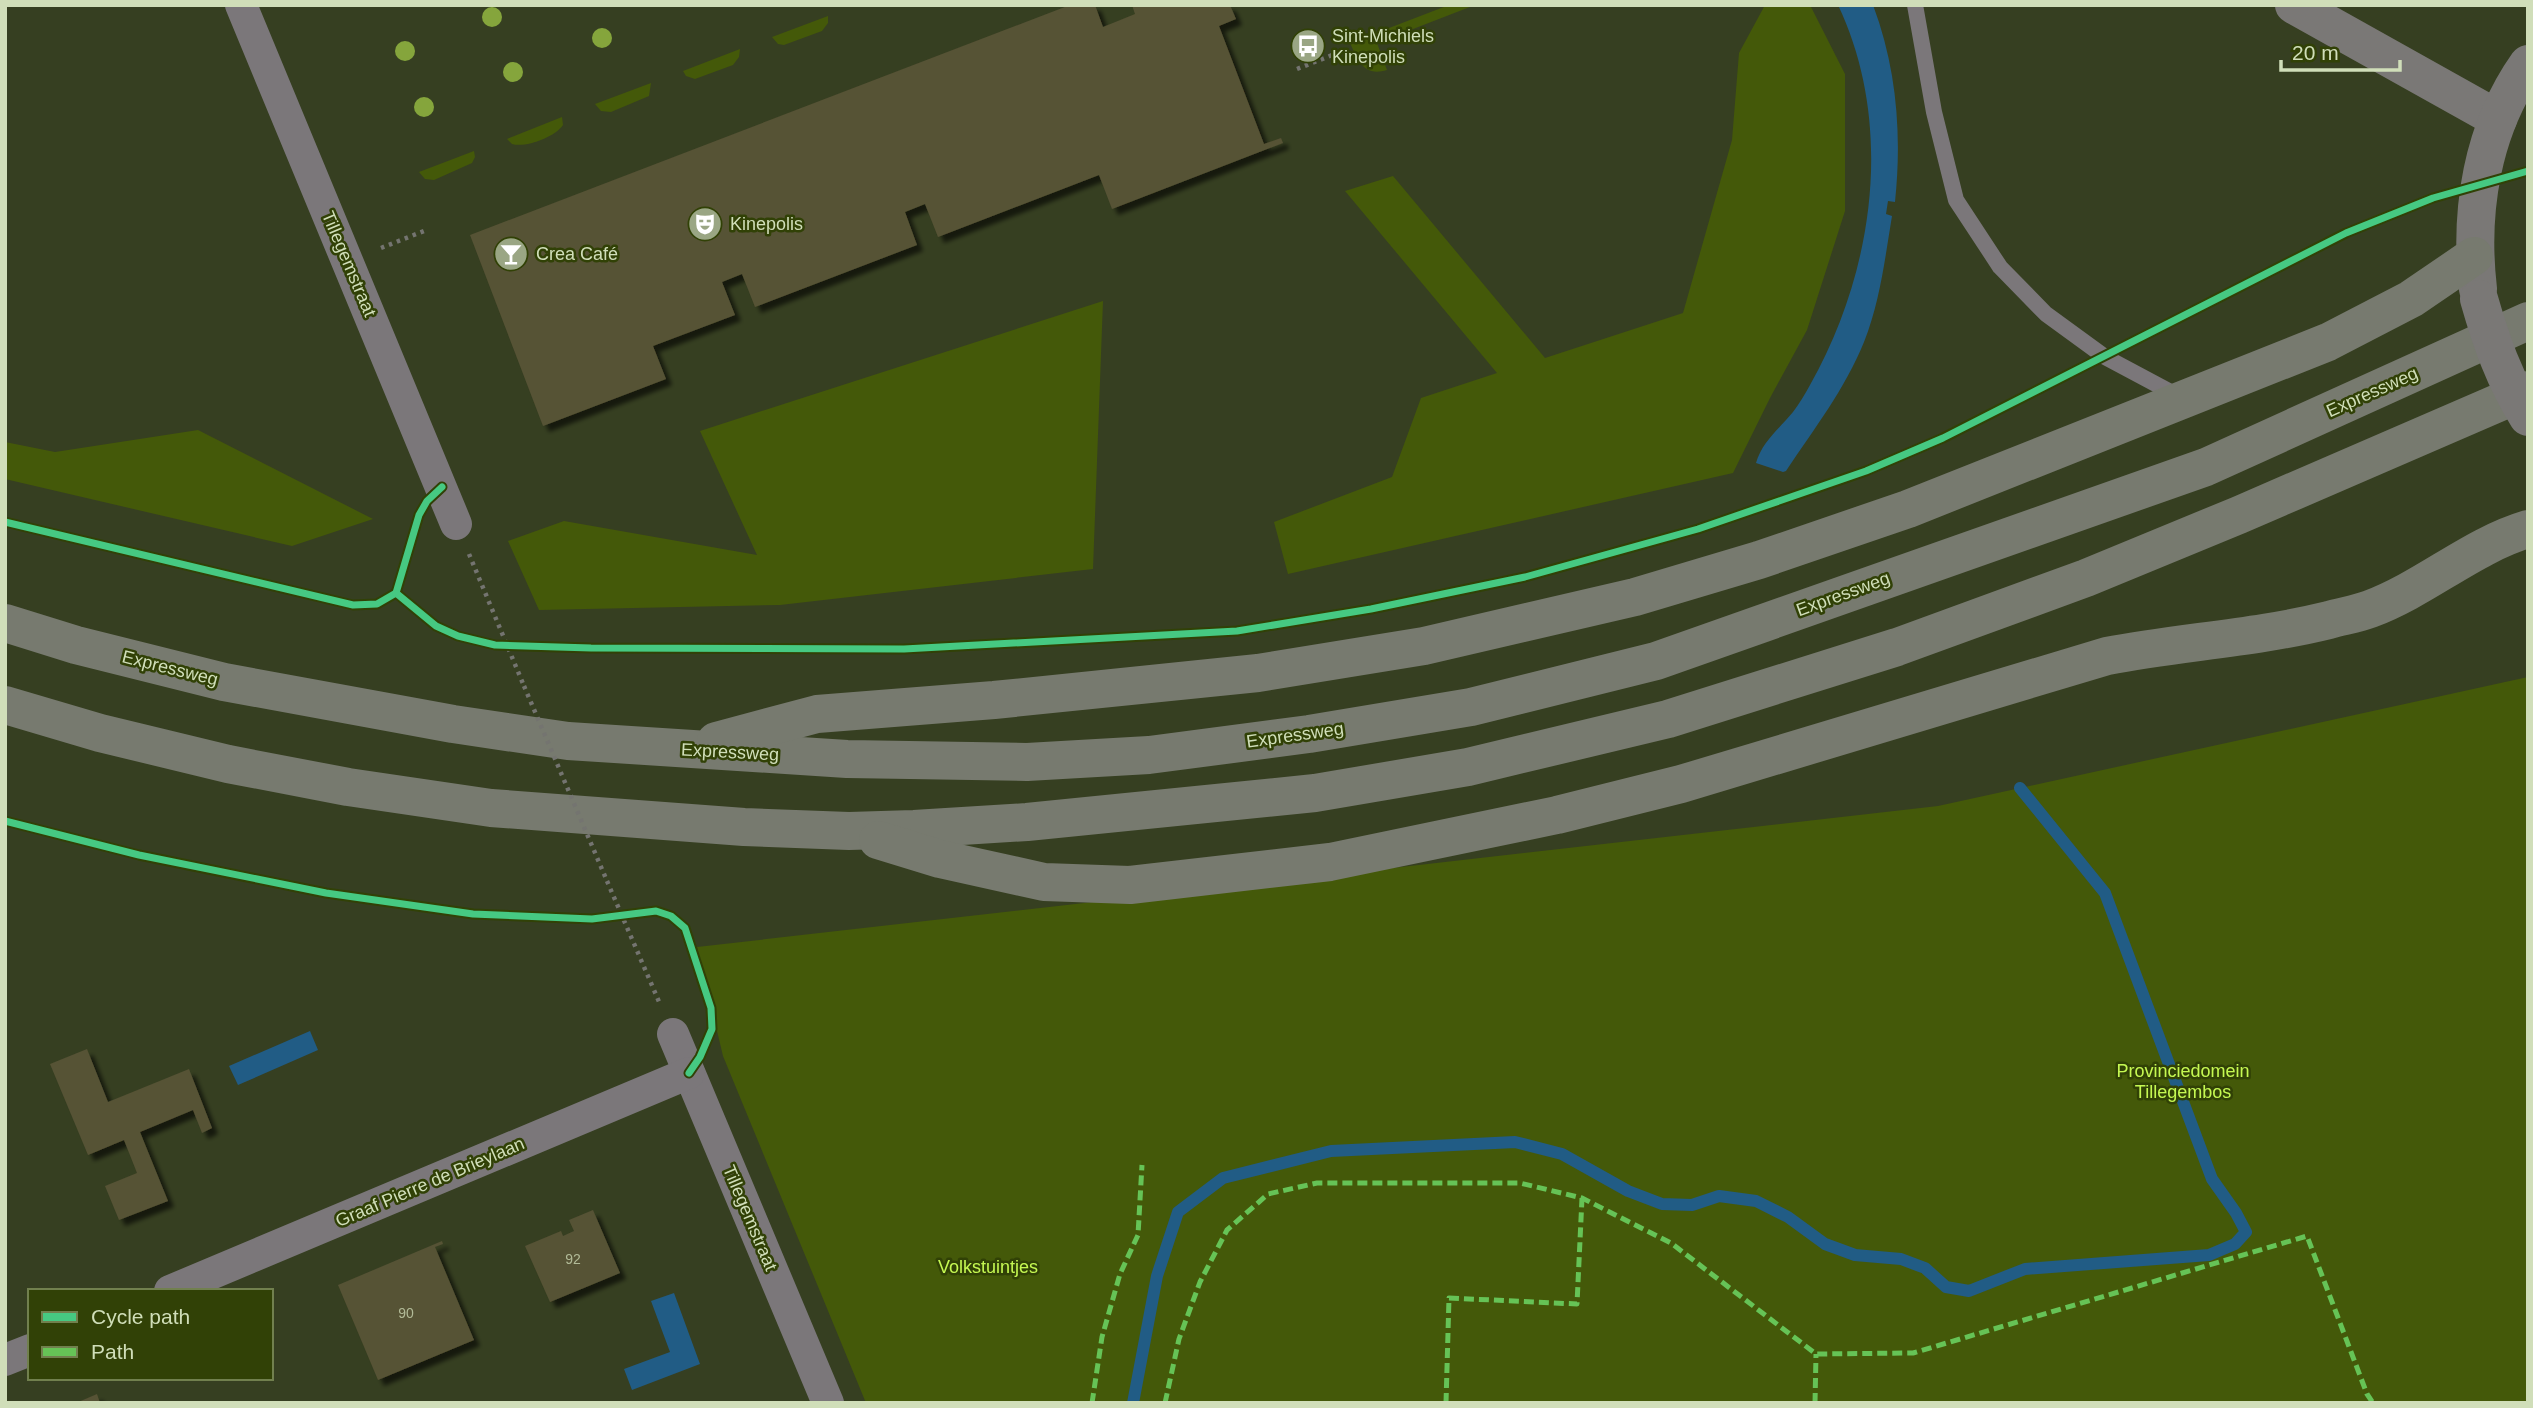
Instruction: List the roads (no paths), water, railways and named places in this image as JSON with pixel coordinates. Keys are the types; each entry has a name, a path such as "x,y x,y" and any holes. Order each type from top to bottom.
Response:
{"highway":[{"path":"684,749 817,714 957,704 1258,673 1424,646 1635,597 1759,560 1908,509 2328,342 2411,299 2474,256"},
{"name":"Expressweg","path":"5,623 76,645 238,684 478,728 568,741 847,759 1040,761 1162,753 1309,734 1471,707 1656,661 2206,467 2528,321"},
{"path":"5,705 100,733 229,764 348,787 492,808 744,827 849,831 1027,822 1315,793 1468,766 1668,719 1897,647 2086,578 2528,390"},
{"path":"849,831 940,859 1044,882 1130,885 1329,862 1557,816 1669,787 2106,656 2158,646 2257,635 2369,610 2409,592 2500,538 2528,529"}],"main road":[{"path":"2294,5 2498,119"},
{"path":"2528,64 2498,119 2483,163 2476,210 2474,256 2479,299 2492,346 2512,392 2528,416"}],"street":[{"name":"Tillegemstraat","path":"241,5 456,524"},
{"name":"Tillegemstraat","path":"673,1034 828,1403"},
{"name":"Graaf Pierre de Brieylaan","path":"175,1289 689,1073"},
{"path":"5,1360 28,1351"}],"lane":[{"path":"1914,5 1934,112 1956,200 2000,267 2046,314 2095,350 2185,400"}],"water":[{"path":"1838,5 1873,5 1888,53 1896,102 1898,152 1895,202 1888,201 1886,214 1892,216 1884,264 1878,296 1864,342 1838,392 1783,472 1756,463 1767,442 1802,399 1832,341 1849,295 1862,247 1869,198 1871,148 1867,99 1856,51"},
{"path":"310,1031 318,1050 238,1085 229,1066"},
{"path":"674,1293 700,1364 632,1390 624,1369 670,1352 651,1301"}],"waterway":[{"path":"1133,1403 1157,1276 1178,1212 1223,1178 1331,1151 1515,1142 1562,1154 1628,1191 1662,1204 1692,1205 1719,1196 1756,1201 1788,1217 1825,1244 1855,1255 1901,1259 1925,1268 1946,1287 1969,1291 2025,1269 2209,1255 2235,1244 2246,1232 2212,1179 2105,893 2020,788"}],"place":[{"name":"Sint-Michiels Kinepolis","path":"1308,46"},
{"name":"Kinepolis","path":"705,224"},
{"name":"Crea Café","path":"511,254"}],"park label":[{"name":"Provinciedomein Tillegembos","path":"2183,1081"},
{"name":"Volkstuintjes","path":"988,1267"}]}
